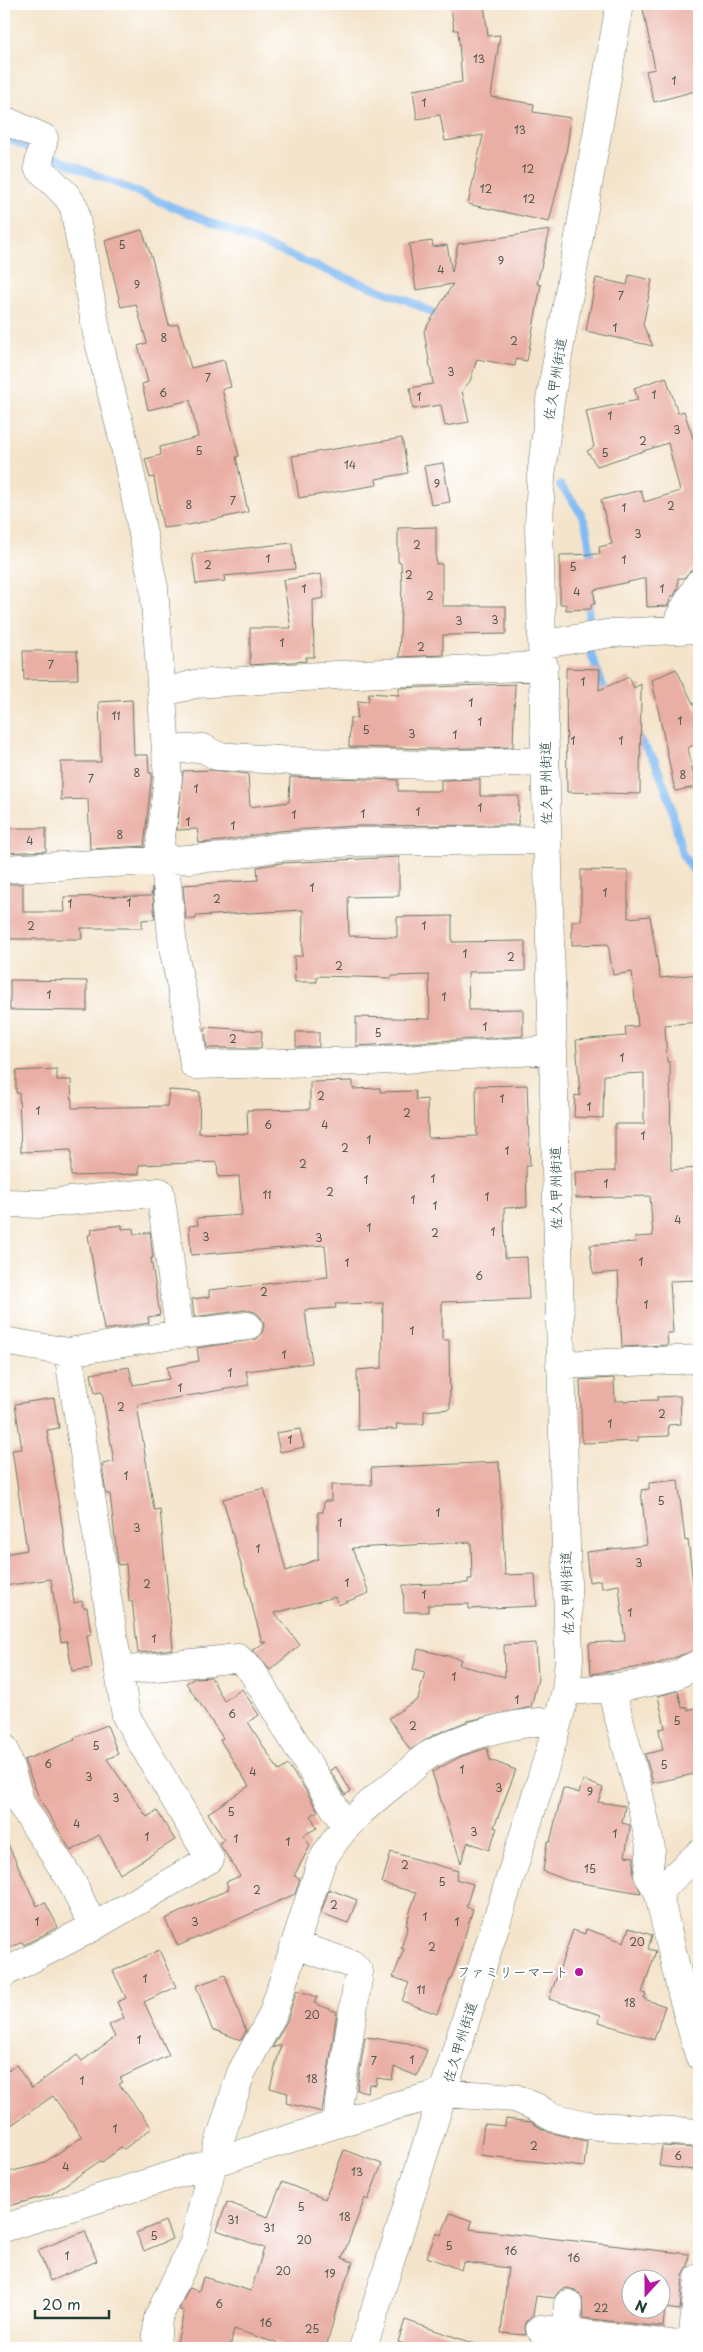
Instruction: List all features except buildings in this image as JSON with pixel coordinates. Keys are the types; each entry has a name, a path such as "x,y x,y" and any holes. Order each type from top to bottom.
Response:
{"street":[{"name":"佐久甲州街道","path":"363,2348 444,2093 566,1691 569,1659 546,840 544,655 539,526 541,477 550,401 620,4"},
{"path":"4,120 44,138 38,167 67,196 76,215 97,334 125,447 154,588 168,778 158,862 166,873 173,948 186,1010 194,1065 371,1061 553,1050"},
{"path":"689,629 679,618 699,583"},
{"path":"162,693 195,684 347,674 544,655 612,633 689,629"},
{"path":"166,750 203,748 217,756 308,762 435,765 545,761"},
{"path":"4,869 224,857 280,846 356,842 546,840"},
{"path":"4,1203 41,1204 160,1192 180,1334"},
{"path":"4,1341 68,1352 180,1334 248,1326"},
{"path":"4,1973 93,1927 210,1859 126,1716 68,1352"},
{"path":"560,1365 699,1359"},
{"path":"120,1671 238,1658 252,1671 346,1826"},
{"path":"566,1691 611,1689 674,1676 699,1664"},
{"path":"611,1689 638,1785 651,1849 648,1875 658,1890 690,1994 699,2055"},
{"path":"156,2348 158,2318 194,2242 213,2162 241,2073 272,2016 321,1863 332,1842 370,1803 427,1756 468,1738 486,1733 531,1721 558,1721"},
{"path":"4,1748 21,1804 72,1882 93,1927"},
{"path":"658,1890 699,1854"},
{"path":"295,1945 352,1964 360,1972 339,2102 339,2123"},
{"path":"4,2228 339,2123 444,2093 515,2098 536,2107 552,2117 586,2125 699,2133"},
{"path":"568,2304 554,2331 670,2344 694,2344 699,2278"}],"waterway":[{"path":"4,137 328,271 409,301 443,318"},
{"path":"560,485 584,521 589,539 591,564"},
{"path":"588,631 589,600"},
{"path":"587,643 603,686 610,696"},
{"path":"634,732 655,761 670,801 682,854 699,879"}],"place":[{"name":"ファミリーマート","path":"579,1972"}]}
